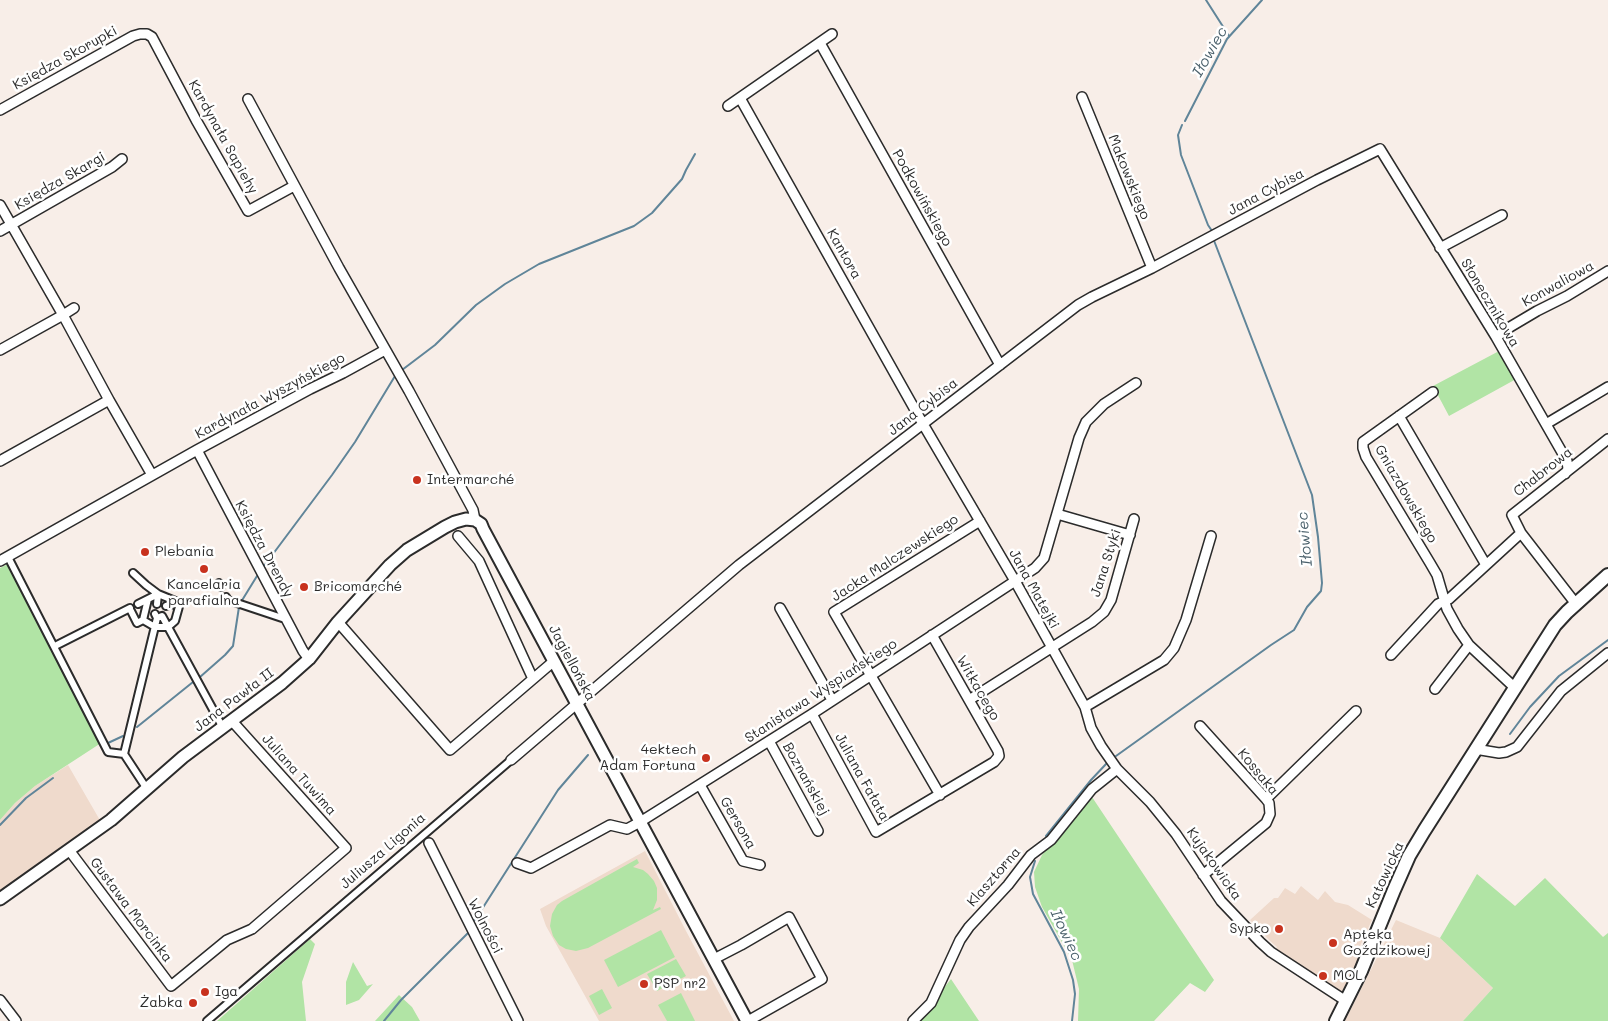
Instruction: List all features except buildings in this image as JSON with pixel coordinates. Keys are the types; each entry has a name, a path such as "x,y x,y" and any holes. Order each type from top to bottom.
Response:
{"main road":[{"name":"Katowicka","path":"1336,1021 1361,971 1409,856 1424,830 1555,625 1608,575"}],"street":[{"name":"Księdza Skorupki","path":"0,110 133,36 145,34"},
{"name":"Kardynała Sapiehy","path":"145,34 152,37 196,120 248,211 294,186"},
{"path":"728,106 832,34"},
{"name":"Podkowińskiego","path":"820,43 1000,366"},
{"name":"Makowskiego","path":"1082,96 1152,268"},
{"name":"Kantora","path":"740,98 923,424"},
{"path":"248,99 473,510 475,520"},
{"name":"Jana Cybisa","path":"576,702 739,564 1078,305 1092,296 1152,268 1317,180 1380,149"},
{"name":"Słonecznikowa","path":"1380,149 1496,337 1546,424 1567,461 1568,469 1565,474"},
{"name":"Księdza Skargi","path":"0,231 112,167 122,159"},
{"name":"Księdza Skargi","path":"0,205 11,225"},
{"path":"1440,248 1502,215"},
{"path":"11,225 152,475"},
{"name":"Konwaliowa","path":"1496,337 1537,310 1567,296 1608,271"},
{"path":"0,350 74,308"},
{"name":"Kardynała Wyszyńskiego","path":"4,559 197,450 385,350"},
{"name":"Stanisława Wyspiańskiego","path":"640,822 812,714 1035,568 1044,558 1079,438 1086,422 1104,404 1136,383"},
{"path":"1546,424 1608,387"},
{"name":"Gniazdowskiego","path":"1433,392 1363,442 1362,448 1437,575 1444,601"},
{"path":"0,461 109,400"},
{"path":"1399,416 1486,565"},
{"name":"Jana Matejki","path":"923,424 1015,581 1085,707 1091,728 1117,769"},
{"name":"Chabrowa","path":"1576,604 1521,533 1512,515 1608,439"},
{"name":"Księdza Drendy","path":"197,450 303,651 309,659"},
{"path":"1057,514 1130,535"},
{"name":"Jana Pawła II","path":"0,899 111,820 183,757 282,683 309,659 338,622 390,565 407,550 455,522 466,519 475,520"},
{"name":"Jana Styki","path":"969,700 1051,646 1092,622 1104,612 1111,600 1134,519"},
{"name":"Jagiellońska","path":"475,520 484,529 748,1021"},
{"name":"Jacka Malczewskiego","path":"870,675 834,612 980,521"},
{"path":"1391,655 1438,604 1449,599 1521,533"},
{"path":"458,536 479,560 533,679"},
{"path":"1085,707 1164,660 1174,648 1186,620 1211,536"},
{"path":"4,559 54,646 108,752 124,754"},
{"path":"133,573 146,586 158,594 183,602"},
{"path":"138,604 158,594"},
{"path":"157,604 158,594"},
{"path":"226,597 228,600 282,618 285,616"},
{"path":"143,620 148,599"},
{"path":"1444,601 1450,616 1469,644 1514,688"},
{"path":"143,620 155,627 168,627 175,622 183,602"},
{"path":"166,606 183,602"},
{"path":"780,608 832,700"},
{"path":"54,646 130,610 137,623 143,620"},
{"path":"147,789 124,754 155,627 156,616 162,616 223,728"},
{"path":"338,622 450,750 554,661"},
{"name":"Witkacego","path":"932,635 998,751 999,756"},
{"path":"1435,689 1469,644"},
{"path":"1475,749 1499,754 1517,747 1531,731 1542,713 1561,692 1608,653"},
{"path":"870,675 940,795"},
{"name":"Juliusza Ligonia","path":"207,1021 576,702"},
{"path":"1266,799 1356,711"},
{"name":"Juliana Fałata","path":"812,714 876,832 994,762 999,756"},
{"name":"Juliana Tuwima","path":"171,986 227,940 252,929 346,848 232,721"},
{"name":"Kossaka","path":"1200,726 1266,799 1269,803 1270,814 1266,823 1203,875"},
{"name":"Boznańskiej","path":"769,741 818,831"},
{"name":"Kujakowicka","path":"1117,769 1150,802 1176,834 1221,901 1271,952 1346,1001"},
{"name":"Klasztorna","path":"913,1021 931,1003 960,940 969,927 1008,885 1031,855 1051,840 1092,789 1117,769"},
{"name":"Gersona","path":"700,785 743,861 760,865"},
{"path":"517,864 531,868 610,825 627,829 640,822"},
{"name":"Wolności","path":"429,843 518,1021"},
{"name":"Gustawa Morcinka","path":"69,850 171,986"},
{"path":"714,959 789,918 822,979 748,1021"},
{"path":"0,1000 16,1021"}],"shaded area":[{"path":"68,765 101,822 0,897 0,820 15,803 35,786"},
{"path":"645,851 734,1021 599,1021 546,926 540,909"},
{"path":"1301,886 1318,900 1325,891 1335,902 1348,905 1372,920 1360,946 1363,948 1342,994 1276,949 1277,947 1250,920 1274,898 1278,898 1285,888 1295,894"},
{"path":"1396,920 1440,938 1493,988 1463,1021 1345,1021"}],"green space":[{"path":"1501,350 1518,378 1449,416 1433,386"},
{"path":"8,564 101,743 35,786 15,803 0,820 0,568"},
{"path":"1090,794 1214,980 1205,992 1190,983 1154,1021 1078,1021 1079,989 1072,960 1042,907 1035,887 1034,872 1042,855"},
{"path":"637,859 639,863 633,867 643,870 648,874 657,888 657,900 653,910 660,907 661,909 588,948 576,951 559,945 553,936 550,926 552,914 557,905"},
{"path":"1477,874 1515,906 1545,878 1603,937 1608,933 1608,1021 1463,1021 1493,988 1440,938"},
{"path":"661,930 675,957 618,987 604,960"},
{"path":"310,939 315,944 302,982 306,1021 217,1021"},
{"path":"676,959 686,976 657,991 647,974"},
{"path":"353,962 367,986 373,984 359,1000 346,1005 346,982"},
{"path":"951,979 979,1021 918,1021"},
{"path":"602,989 612,1008 599,1015 589,996"},
{"path":"681,993 695,1021 667,1021 658,1005"},
{"path":"399,995 412,1007 420,1021 375,1021"}],"waterway":[{"path":"1206,0 1229,36"},
{"name":"Iłowiec","path":"1185,121 1227,39 1262,0"},
{"name":"Iłowiec","path":"1182,125 1178,135 1181,155 1212,231"},
{"path":"402,370 435,345 476,305 505,284 539,264 634,226 652,213 682,179 695,154"},
{"name":"Iłowiec","path":"1116,756 1294,630 1307,607 1321,591 1318,537 1312,495 1213,238"},
{"path":"264,566 355,442 395,376"},
{"path":"241,602 257,576"},
{"path":"200,677 233,646 239,607"},
{"path":"1510,734 1530,707 1559,676 1608,640"},
{"path":"137,727 193,682"},
{"path":"108,743 123,736"},
{"path":"475,920 558,790 588,755"},
{"name":"Iłowiec","path":"1046,836 1107,763"},
{"path":"0,825 26,798 53,778"},
{"name":"Iłowiec","path":"1035,861 1030,877 1033,894 1064,952 1073,980 1075,994 1072,1021"},
{"path":"384,1021 401,1000 468,933"}],"place":[{"name":"Intermarché","path":"417,480"},
{"name":"Plebania","path":"145,552"},
{"name":"Kancelaria parafialna","path":"204,569"},
{"name":"Bricomarché","path":"304,587"},
{"name":"4ektech Adam Fortuna","path":"706,758"},
{"name":"Sypko","path":"1279,929"},
{"name":"Apteka Goździkowej","path":"1333,943"},
{"name":"MOL","path":"1323,976"},
{"name":"PSP nr2","path":"644,984"},
{"name":"Iga","path":"205,992"},
{"name":"Żabka","path":"193,1003"}]}
